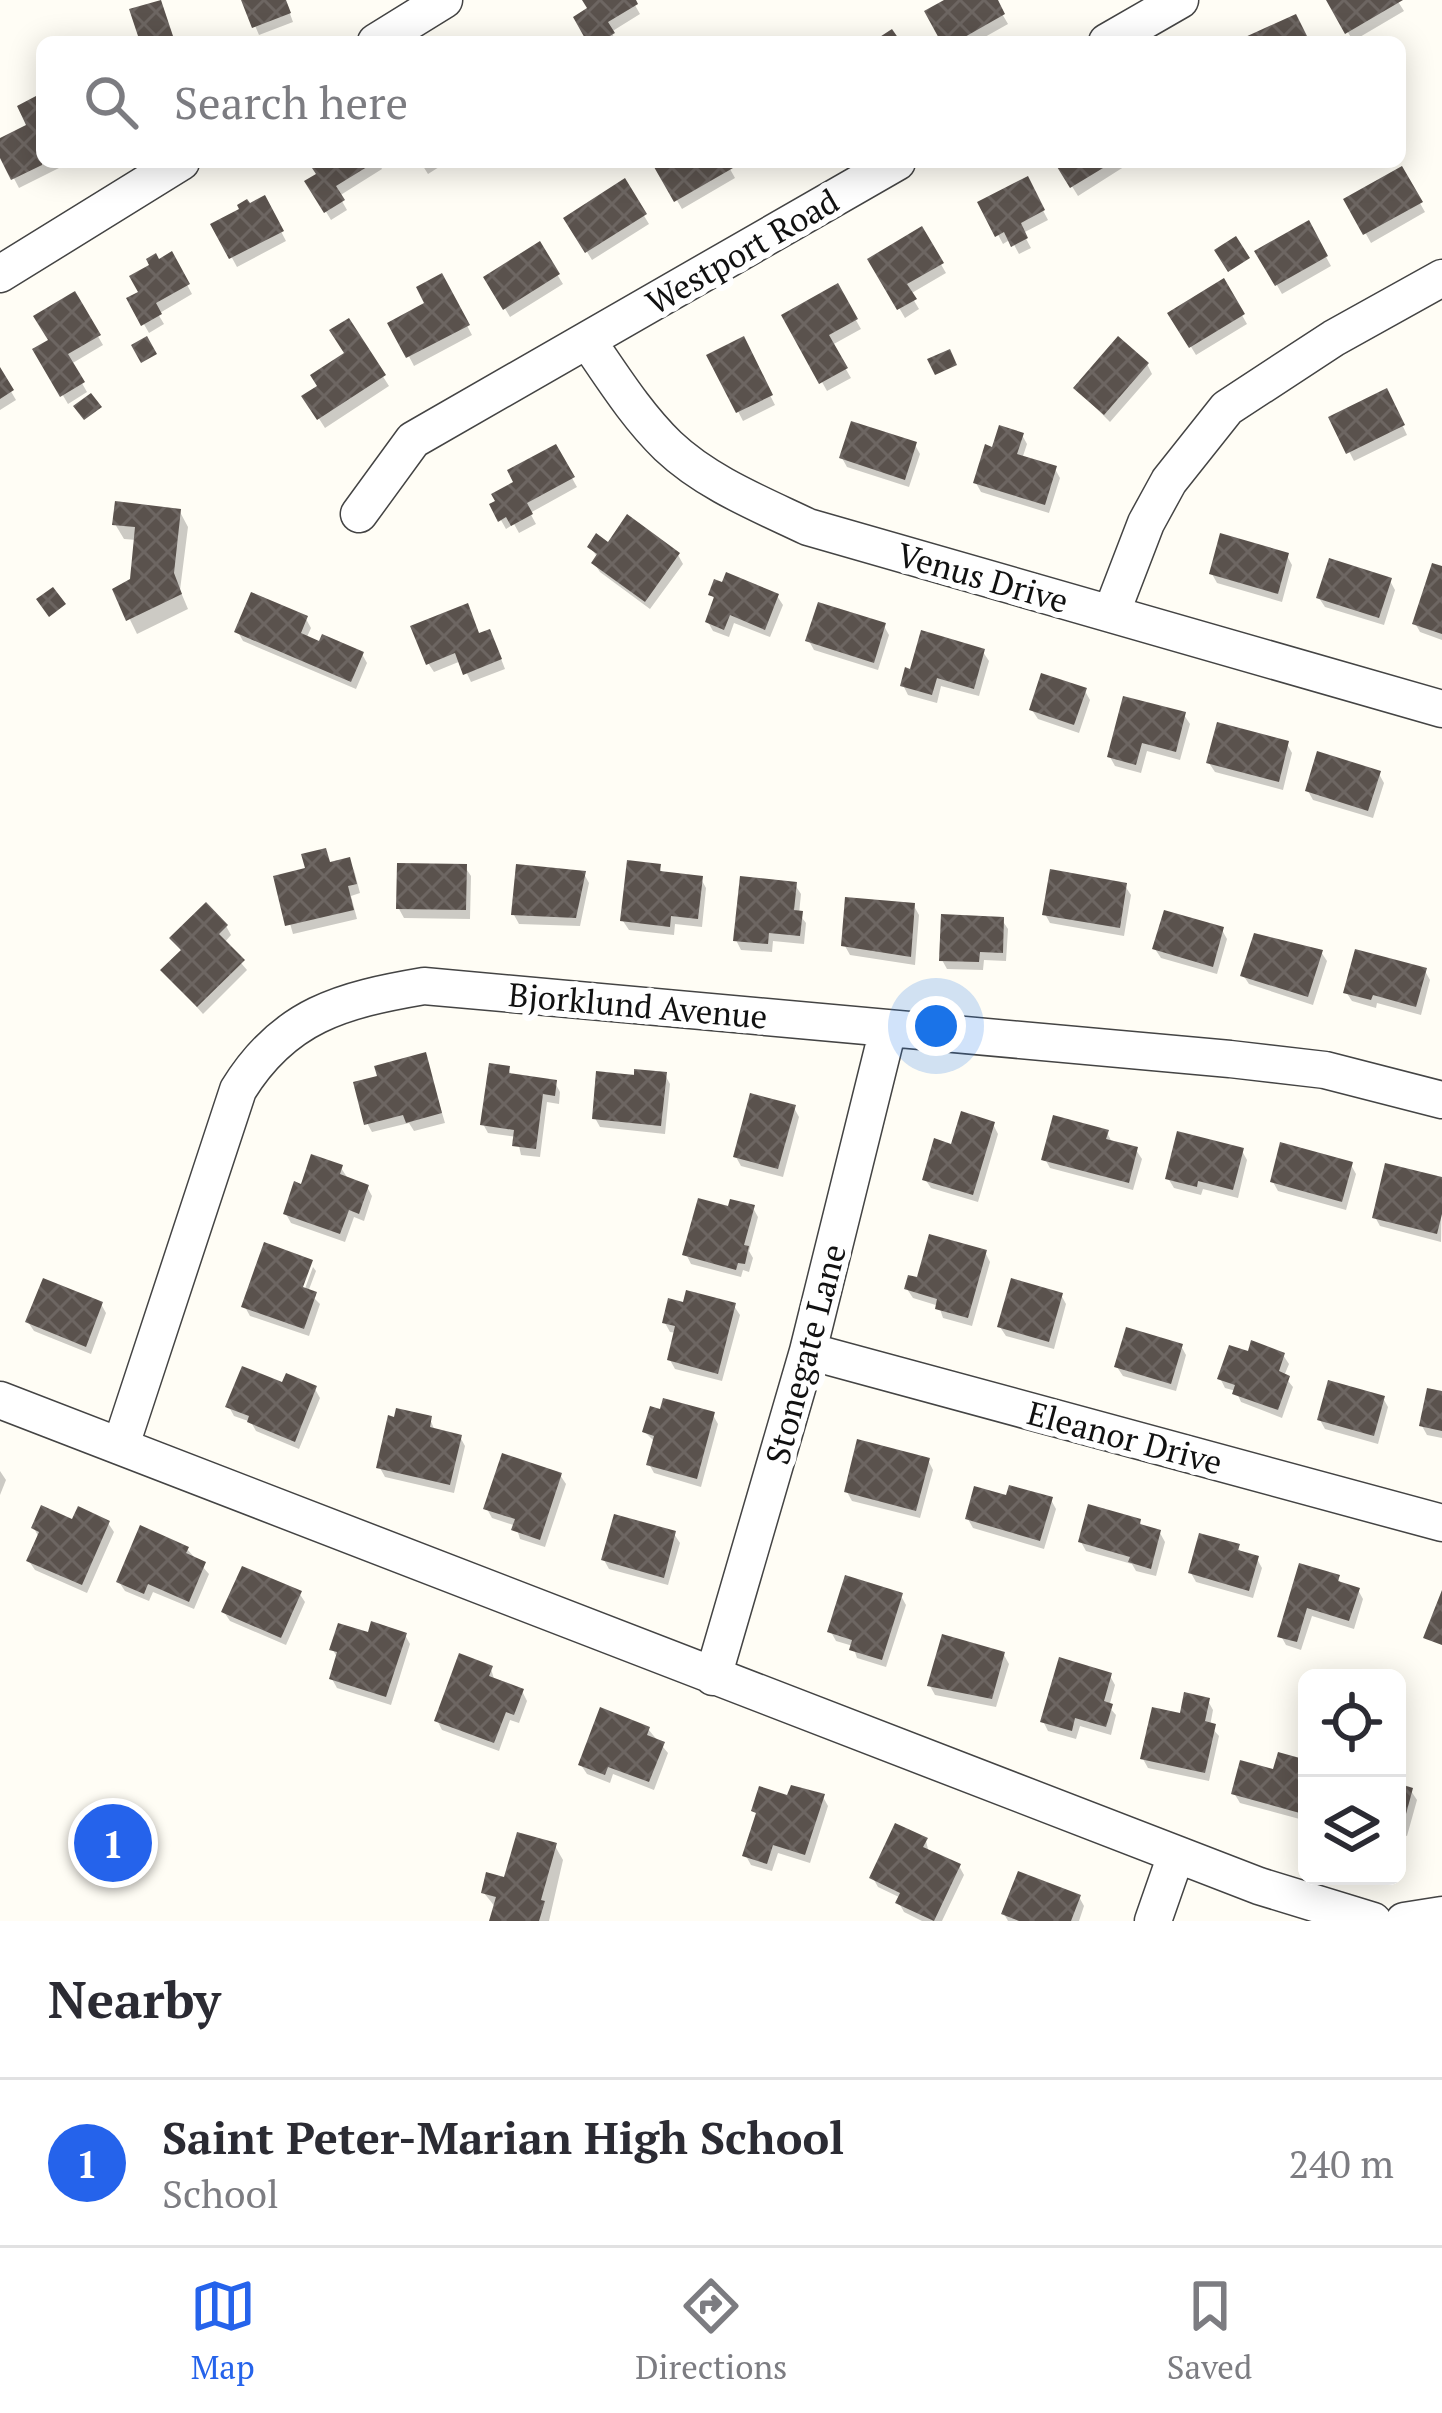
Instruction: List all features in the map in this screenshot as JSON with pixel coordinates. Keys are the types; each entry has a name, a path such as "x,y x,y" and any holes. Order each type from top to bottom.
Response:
{"street":[{"path":"386,36 444,0"},
{"path":"1117,36 1180,0"},
{"path":"0,274 172,168"},
{"name":"Westport Road","path":"359,514 413,440 887,168"},
{"path":"1111,614 1168,481 1228,408 1334,338 1442,278"},
{"name":"Venus Drive","path":"587,340 669,447 719,484 808,527 1442,709"},
{"name":"Bjorklund Avenue","path":"122,1445 238,1090 272,1044 321,1011 365,996 424,986 1325,1070 1442,1100"},
{"name":"Stonegate Lane","path":"713,1677 808,1351 888,1029"},
{"name":"Eleanor Drive","path":"808,1351 1442,1523"},
{"path":"0,1400 1177,1855 1327,1910 1373,1921"},
{"path":"1153,1921 1177,1855"},
{"path":"1405,1921 1442,1915"}],"building":[{"path":"161,0 173,36 138,36 129,9"},
{"path":"241,0 286,0 291,13 252,28"},
{"path":"582,0 636,0 638,4 608,22 615,33 610,36 584,36 573,17 587,8"},
{"path":"944,0 998,0 1005,14 966,36 938,36 924,11"},
{"path":"1326,0 1403,0 1345,34"},
{"path":"1296,14 1307,36 1247,36"},
{"path":"36,96 36,168 11,180 0,158 0,138 26,125 17,106"},
{"path":"312,168 365,168 336,186 345,200 324,213 304,181 316,174"},
{"path":"655,168 733,168 674,202"},
{"path":"1058,168 1103,168 1070,188"},
{"path":"1403,168 1423,202 1363,235 1343,199"},
{"path":"1028,176 1045,210 1021,223 1028,238 1011,247 1004,232 995,237 977,202"},
{"path":"625,178 647,214 585,253 563,218"},
{"path":"265,195 284,231 229,259 210,224 239,209 237,205 247,199 250,203"},
{"path":"1309,220 1328,256 1275,286 1254,251"},
{"path":"922,226 944,263 907,284 917,299 897,310 867,259"},
{"path":"1236,236 1250,258 1228,272 1214,250"},
{"path":"540,241 560,274 503,310 483,277"},
{"path":"172,251 190,284 156,303 162,314 141,326 126,298 138,292 129,276 149,265 146,259 156,253 159,259"},
{"path":"442,273 470,325 406,358 387,323 424,303 416,287"},
{"path":"1224,278 1245,314 1189,348 1167,313"},
{"path":"838,283 858,319 829,335 848,368 819,384 781,315"},
{"path":"75,291 101,335 68,354 85,382 60,397 32,349 48,340 33,316"},
{"path":"349,318 386,375 317,420 301,396 317,386 310,375 344,353 329,330"},
{"path":"147,336 157,354 141,363 131,345"},
{"path":"744,336 773,395 736,413 706,355"},
{"path":"1118,336 1149,363 1104,415 1073,388"},
{"path":"950,349 957,365 935,375 927,359"},
{"path":"0,367 14,390 0,399"},
{"path":"1387,388 1405,425 1346,454 1328,417"},
{"path":"91,393 102,407 84,420 73,406"},
{"path":"851,421 917,442 905,480 839,458"},
{"path":"999,425 1024,433 1017,454 1057,466 1045,505 973,483 985,444 992,447"},
{"path":"556,444 575,477 527,503 533,514 511,526 506,517 498,522 489,504 495,501 491,494 513,482 507,470"},
{"path":"115,501 181,509 174,573 182,594 126,621 112,589 130,579 135,527 112,525"},
{"path":"627,514 680,553 645,602 591,563 597,554 587,547 596,533 608,542"},
{"path":"1220,533 1289,553 1278,594 1209,574"},
{"path":"1329,558 1392,578 1379,618 1316,598"},
{"path":"1432,563 1442,566 1442,634 1412,624"},
{"path":"726,572 779,594 765,630 730,615 724,630 705,622 714,597 708,595 714,579 722,582"},
{"path":"53,587 66,604 49,617 36,599"},
{"path":"251,592 308,616 301,633 319,641 322,634 364,652 351,682 234,632"},
{"path":"818,602 886,623 874,663 805,641"},
{"path":"468,603 479,633 490,629 502,659 463,675 455,653 426,665 410,626"},
{"path":"921,630 985,649 974,689 937,678 932,695 900,686"},
{"path":"1041,673 1087,688 1074,725 1029,710"},
{"path":"1123,696 1186,712 1176,752 1142,743 1136,765 1107,757"},
{"path":"1217,722 1289,741 1279,782 1206,763"},
{"path":"1317,751 1381,771 1368,811 1305,791"},
{"path":"326,848 330,862 350,857 357,884 348,886 354,910 285,926 273,876 305,868 301,854"},
{"path":"627,860 661,864 660,871 703,876 698,919 671,916 670,927 620,921"},
{"path":"397,863 467,864 466,910 396,909"},
{"path":"516,864 586,871 576,918 511,915"},
{"path":"1050,869 1127,883 1120,928 1042,915"},
{"path":"740,876 797,882 794,910 803,911 800,936 769,933 768,944 733,941"},
{"path":"845,897 915,903 911,957 841,946"},
{"path":"206,902 228,925 219,934 245,960 197,1007 160,970 181,950 169,938"},
{"path":"1164,910 1224,927 1213,967 1152,949"},
{"path":"941,914 1004,917 1003,953 980,952 979,962 939,961"},
{"path":"1254,933 1323,950 1308,997 1240,976"},
{"path":"1355,949 1427,968 1416,1007 1373,995 1371,1000 1343,993"},
{"path":"426,1052 442,1113 406,1123 403,1115 364,1125 353,1082 377,1076 374,1066"},
{"path":"489,1063 510,1066 509,1073 557,1080 555,1096 543,1094 536,1149 512,1146 514,1130 480,1125"},
{"path":"634,1069 667,1072 661,1126 592,1119 596,1071 634,1075"},
{"path":"750,1093 796,1105 778,1169 733,1157"},
{"path":"961,1111 995,1122 973,1195 922,1180 934,1138 951,1144"},
{"path":"1053,1115 1109,1130 1106,1139 1138,1147 1129,1183 1041,1160"},
{"path":"1177,1131 1244,1148 1233,1190 1165,1179"},
{"path":"1280,1142 1353,1162 1342,1202 1270,1182"},
{"path":"311,1154 343,1165 340,1174 369,1185 359,1214 349,1210 340,1234 283,1214 294,1181 301,1184"},
{"path":"1385,1163 1442,1177 1437,1234 1372,1218"},
{"path":"698,1198 728,1206 730,1199 755,1205 744,1245 749,1246 745,1264 738,1263 736,1270 682,1255"},
{"path":"929,1234 987,1250 968,1318 935,1309 937,1299 904,1289 908,1275 917,1277"},
{"path":"264,1242 313,1260 303,1287 317,1292 304,1329 241,1307"},
{"path":"43,1278 103,1302 86,1347 25,1322"},
{"path":"1011,1278 1063,1293 1049,1342 997,1327"},
{"path":"686,1290 736,1303 718,1374 667,1360 675,1326 662,1323 668,1298 683,1302"},
{"path":"1126,1327 1183,1344 1171,1384 1114,1367"},
{"path":"1251,1340 1285,1353 1279,1371 1290,1376 1278,1410 1232,1394 1235,1385 1217,1379 1229,1345 1248,1351"},
{"path":"242,1366 282,1382 286,1373 317,1386 295,1442 225,1407"},
{"path":"1328,1380 1385,1396 1374,1436 1317,1420"},
{"path":"1427,1388 1442,1391 1442,1431 1419,1426"},
{"path":"663,1398 715,1412 697,1479 646,1465 654,1436 642,1432 650,1406 660,1409"},
{"path":"396,1408 432,1416 430,1427 462,1435 450,1485 376,1468 388,1415 394,1417"},
{"path":"857,1439 930,1458 916,1511 844,1492"},
{"path":"502,1453 562,1473 540,1540 511,1530 515,1519 483,1509"},
{"path":"1009,1485 1053,1497 1040,1541 965,1519 974,1486 1006,1495"},
{"path":"1088,1504 1141,1519 1140,1524 1161,1530 1151,1569 1128,1562 1130,1557 1078,1542"},
{"path":"41,1505 72,1519 78,1506 110,1521 82,1585 26,1561 39,1532 31,1528"},
{"path":"614,1514 676,1531 664,1578 601,1560"},
{"path":"140,1525 189,1547 186,1553 206,1562 189,1602 148,1584 144,1594 116,1582"},
{"path":"1199,1533 1240,1544 1238,1550 1259,1556 1249,1591 1188,1573"},
{"path":"1299,1563 1340,1575 1338,1581 1360,1588 1349,1621 1307,1608 1297,1642 1277,1637"},
{"path":"242,1566 302,1591 281,1638 221,1612"},
{"path":"845,1575 903,1593 882,1660 849,1650 852,1640 827,1632"},
{"path":"1442,1590 1442,1645 1423,1638"},
{"path":"371,1621 407,1633 386,1697 329,1679 337,1652 329,1650 338,1623 368,1632"},
{"path":"942,1634 1005,1652 992,1699 927,1686"},
{"path":"459,1653 493,1666 489,1676 524,1689 514,1715 506,1712 494,1743 434,1721"},
{"path":"1059,1657 1112,1673 1104,1701 1113,1704 1106,1727 1075,1718 1072,1731 1040,1722"},
{"path":"1184,1692 1210,1698 1205,1721 1216,1724 1205,1773 1140,1759 1152,1707 1180,1713"},
{"path":"600,1707 650,1727 647,1735 665,1742 649,1782 608,1767 605,1775 578,1765"},
{"path":"1278,1752 1298,1758 1298,1813 1231,1794 1240,1760 1273,1769"},
{"path":"791,1785 825,1794 805,1855 773,1845 767,1864 742,1856 759,1786 787,1795"},
{"path":"1406,1786 1413,1788 1406,1814"},
{"path":"895,1823 928,1838 923,1847 961,1864 934,1921 895,1903 900,1893 869,1878"},
{"path":"517,1832 557,1843 539,1921 489,1921 496,1897 481,1893 486,1872 504,1877"},
{"path":"1018,1871 1081,1895 1071,1921 1019,1921 1001,1914"}],"place":[{"name":"Saint Peter-Marian High School","path":"113,1843"}]}
